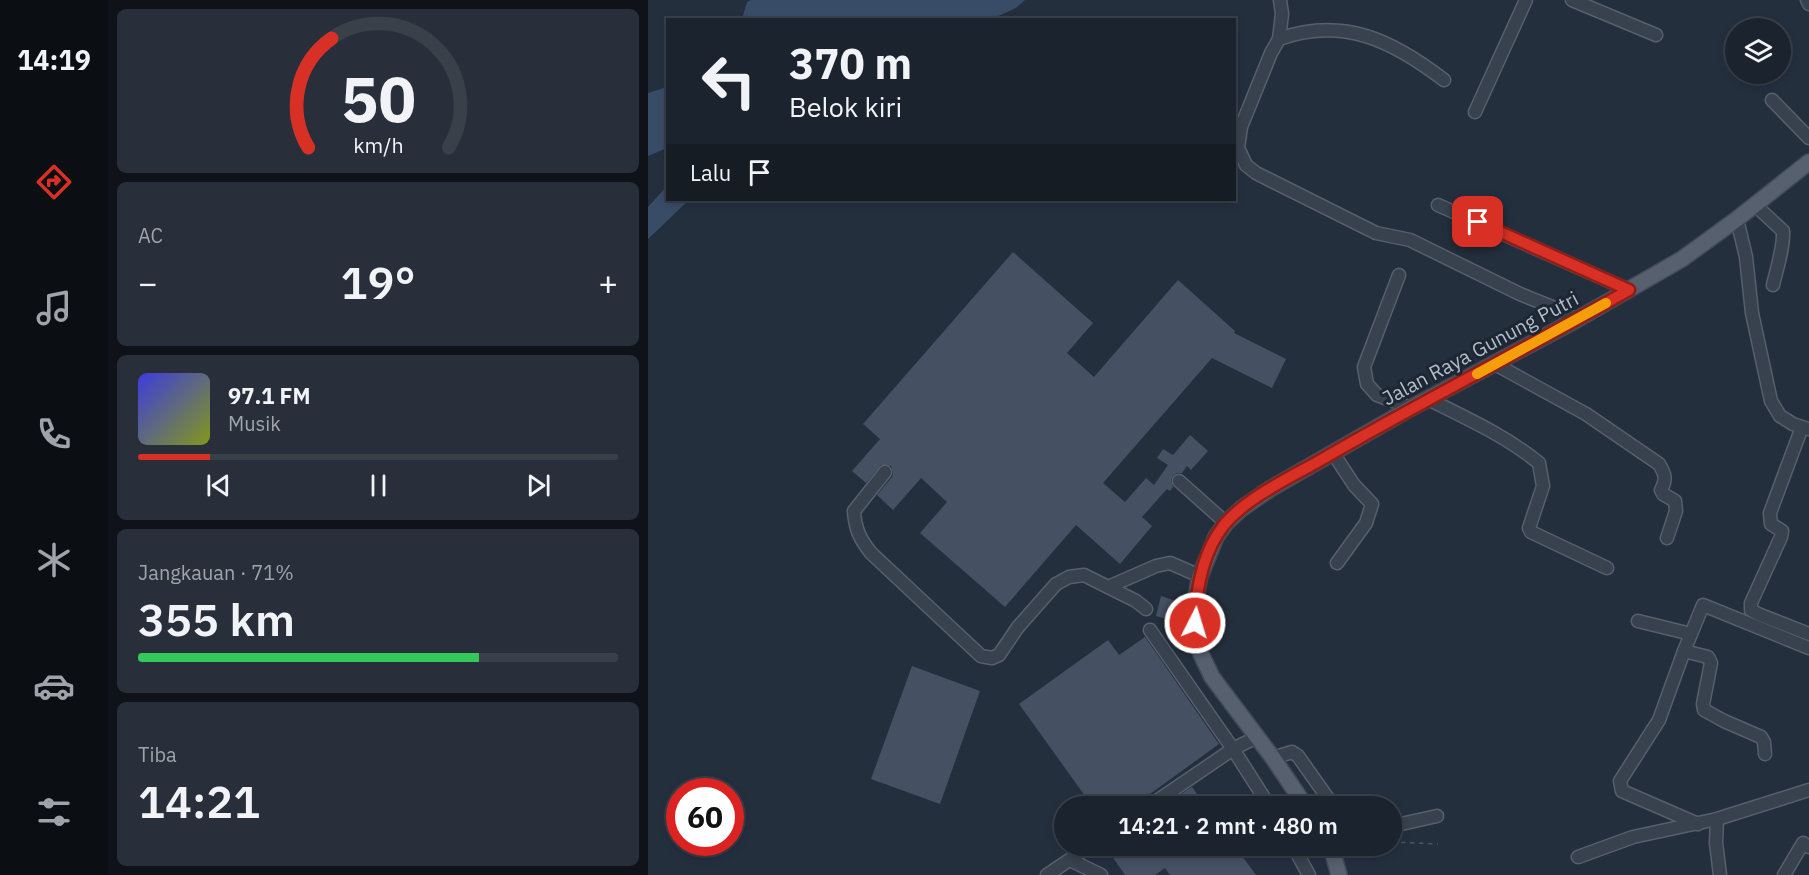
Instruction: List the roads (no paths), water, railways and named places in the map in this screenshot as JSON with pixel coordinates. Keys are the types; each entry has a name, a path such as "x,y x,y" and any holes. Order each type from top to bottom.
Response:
{"main road":[{"name":"Jalan Raya Gunung Putri","path":"1299,796 1212,677 1195,636 1195,602 1200,576 1216,537 1226,523 1241,509 1270,489 1411,408 1576,320 1682,259 1809,162"},
{"path":"1334,856 1339,875"}],"street":[{"path":"1280,0 1282,14 1279,39 1241,127 1238,148 1246,165 1256,173 1376,233 1410,240 1576,320"},
{"path":"1475,112 1526,0"},
{"path":"1574,0 1656,35"},
{"path":"1279,39 1300,32 1346,32 1385,42 1412,56 1444,80"},
{"path":"1772,100 1809,138"},
{"path":"1438,204 1629,290"},
{"path":"1755,205 1783,231 1784,243 1773,285"},
{"path":"1737,219 1746,257 1752,314 1771,401 1780,416 1805,428 1770,513 1771,524 1782,531 1781,537 1751,603 1751,610 1809,634"},
{"path":"1399,275 1364,368 1367,384 1377,395 1411,408"},
{"path":"1495,364 1586,414 1659,464 1666,481 1661,490 1663,494 1675,501 1676,511 1667,538"},
{"path":"1428,399 1473,421 1539,463 1543,486 1529,528 1531,532 1607,568"},
{"path":"1334,453 1354,484 1372,504 1366,523 1337,563"},
{"path":"885,472 854,511 854,523 859,538 871,553 981,656 992,658 999,655 1018,627 1056,584 1069,577 1084,575 1136,601 1146,609"},
{"path":"1179,481 1226,523"},
{"path":"1108,587 1156,566 1170,563 1200,576"},
{"path":"1698,824 1622,791 1620,782 1659,720 1703,605 1809,648"},
{"path":"1638,621 1691,634"},
{"path":"1150,630 1263,796"},
{"path":"1684,651 1708,657 1711,663 1704,710 1761,737 1765,754"},
{"path":"1164,796 1233,749 1257,737"},
{"path":"1273,758 1292,752 1298,756 1326,796"},
{"path":"1578,857 1633,837 1698,824 1808,792"},
{"path":"1402,824 1437,816"},
{"path":"1717,819 1716,843 1720,875"},
{"path":"1784,875 1807,842"},
{"path":"1047,875 1076,856"},
{"path":"1299,856 1309,875"},
{"path":"1070,860 1101,875"}],"water":[{"path":"751,0 1025,0 1016,8 994,18 742,18 747,2"},
{"path":"666,87 666,148 648,156 648,93"},
{"path":"666,187 666,201 688,201 648,239 648,207"}]}
